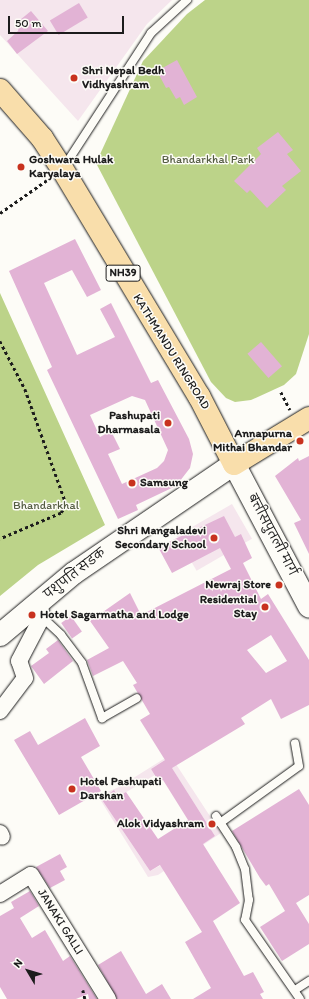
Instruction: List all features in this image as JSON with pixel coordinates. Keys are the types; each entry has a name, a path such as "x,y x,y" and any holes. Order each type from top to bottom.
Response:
{"highway":[{"name":"KATHMANDU RINGROAD","path":"0,90 42,138 63,170 199,396 234,464"},
{"path":"234,464 309,418"}],"main road":[{"name":"बत्तीसपुतली मार्ग","path":"234,464 309,606"},
{"name":"पशुपति सडक","path":"0,635 40,610 137,528 234,464"}],"street":[{"path":"0,711 25,678 19,662 40,610"},
{"name":"JANAKI GALLI","path":"0,894 31,876 108,999"}],"lane":[{"path":"63,170 151,33 187,0"},
{"path":"40,610 82,663 102,718 137,698"},
{"path":"295,743 299,766 218,819 236,847 245,869 249,900 245,920 300,999"},
{"path":"295,990 309,981"}],"path":[{"path":"0,213 63,170"},
{"path":"0,341 25,389 67,506 61,513 0,539"}],"shaded area":[{"name":"Shri Nepal Bedh Vidhyashram","path":"0,0 172,0 147,24 78,121 0,35"},
{"name":"Shri Mangaladevi Secondary School","path":"232,504 252,539 197,571 177,536"},
{"name":"Alok Vidyashram","path":"170,755 221,833 158,875 148,877 98,796 119,787","holes":["166,759 215,836 150,871 102,800 114,791 118,797 155,775 151,769"]}],"green space":[{"name":"Bhandarkhal Park","path":"205,0 309,0 309,334 296,374 284,385 251,400 235,402 226,398 211,382 96,163 143,61 187,14"},
{"name":"Bhandarkhal","path":"0,293 105,525 38,565 0,596"}],"building":[{"path":"79,3 88,18 59,35 50,21"},
{"path":"31,11 48,31 17,54 7,41 18,31 20,20"},
{"path":"177,60 197,97 184,105 180,97 176,99 169,87 166,88 157,71"},
{"path":"278,132 293,150 287,154 301,171 282,186 286,190 267,208 250,190 247,193 234,181 261,154 257,148"},
{"name":"Pashupati Dharmasala","path":"75,239 101,290 87,297 72,270 44,283 77,355 115,337 100,309 111,303 151,383 158,380 189,439 193,454 190,468 176,486 136,505 138,510 118,519 47,370 52,367 9,271","holes":["132,396 145,400 168,450 164,461 157,468 122,484 108,454 120,449 111,431 100,437 90,415"]},
{"path":"261,342 282,366 268,378 247,354"},
{"path":"309,456 309,554 294,523 301,520 275,476 298,458 299,461"},
{"path":"224,516 235,537 241,534 252,558 243,563 261,599 268,594 309,660 309,705 281,719 271,699 241,718 245,724 172,768 215,836 203,844 240,903 213,921 244,976 253,972 264,992 260,994 263,999 193,999 211,988 185,942 202,932 160,865 150,871 102,800 114,790 118,797 126,792 158,839 188,820 163,780 159,782 151,769 165,760 140,720 150,714 133,685 137,683 123,661 93,676 87,660 109,648 90,621 130,593 141,615 231,569 220,548 172,573 158,547","holes":["271,635 287,661 266,673 247,650"]},
{"path":"71,616 82,632 72,638 61,623"},
{"path":"58,640 73,661 44,684 31,666 49,653 46,649"},
{"path":"85,718 100,746 81,757 101,791 59,815 14,740 30,731 38,745"},
{"path":"299,789 309,805 309,895 296,903 309,924 309,944 282,961 260,927 285,911 269,884 266,886 260,878 232,831"},
{"path":"60,854 67,867 60,871 65,880 50,888 36,867"},
{"path":"30,891 39,906 20,918 32,938 45,930 63,961 70,956 97,999 89,999 88,994 76,999 7,999 0,987 0,916 14,908 11,902"},
{"path":"121,951 146,994 162,984 171,999 117,999 98,965"}],"place":[{"name":"Shri Nepal Bedh Vidhyashram","path":"74,78"},
{"name":"Goshwara Hulak Karyalaya","path":"21,167"},
{"name":"Pashupati Dharmasala","path":"168,423"},
{"name":"Annapurna Mithai Bhandar","path":"300,441"},
{"name":"Samsung","path":"132,483"},
{"name":"Shri Mangaladevi Secondary School","path":"214,538"},
{"name":"Newraj Store","path":"279,585"},
{"name":"Residential Stay","path":"265,607"},
{"name":"Hotel Sagarmatha and Lodge","path":"32,615"},
{"name":"Hotel Pashupati Darshan","path":"72,789"},
{"name":"Alok Vidyashram","path":"212,824"}]}
